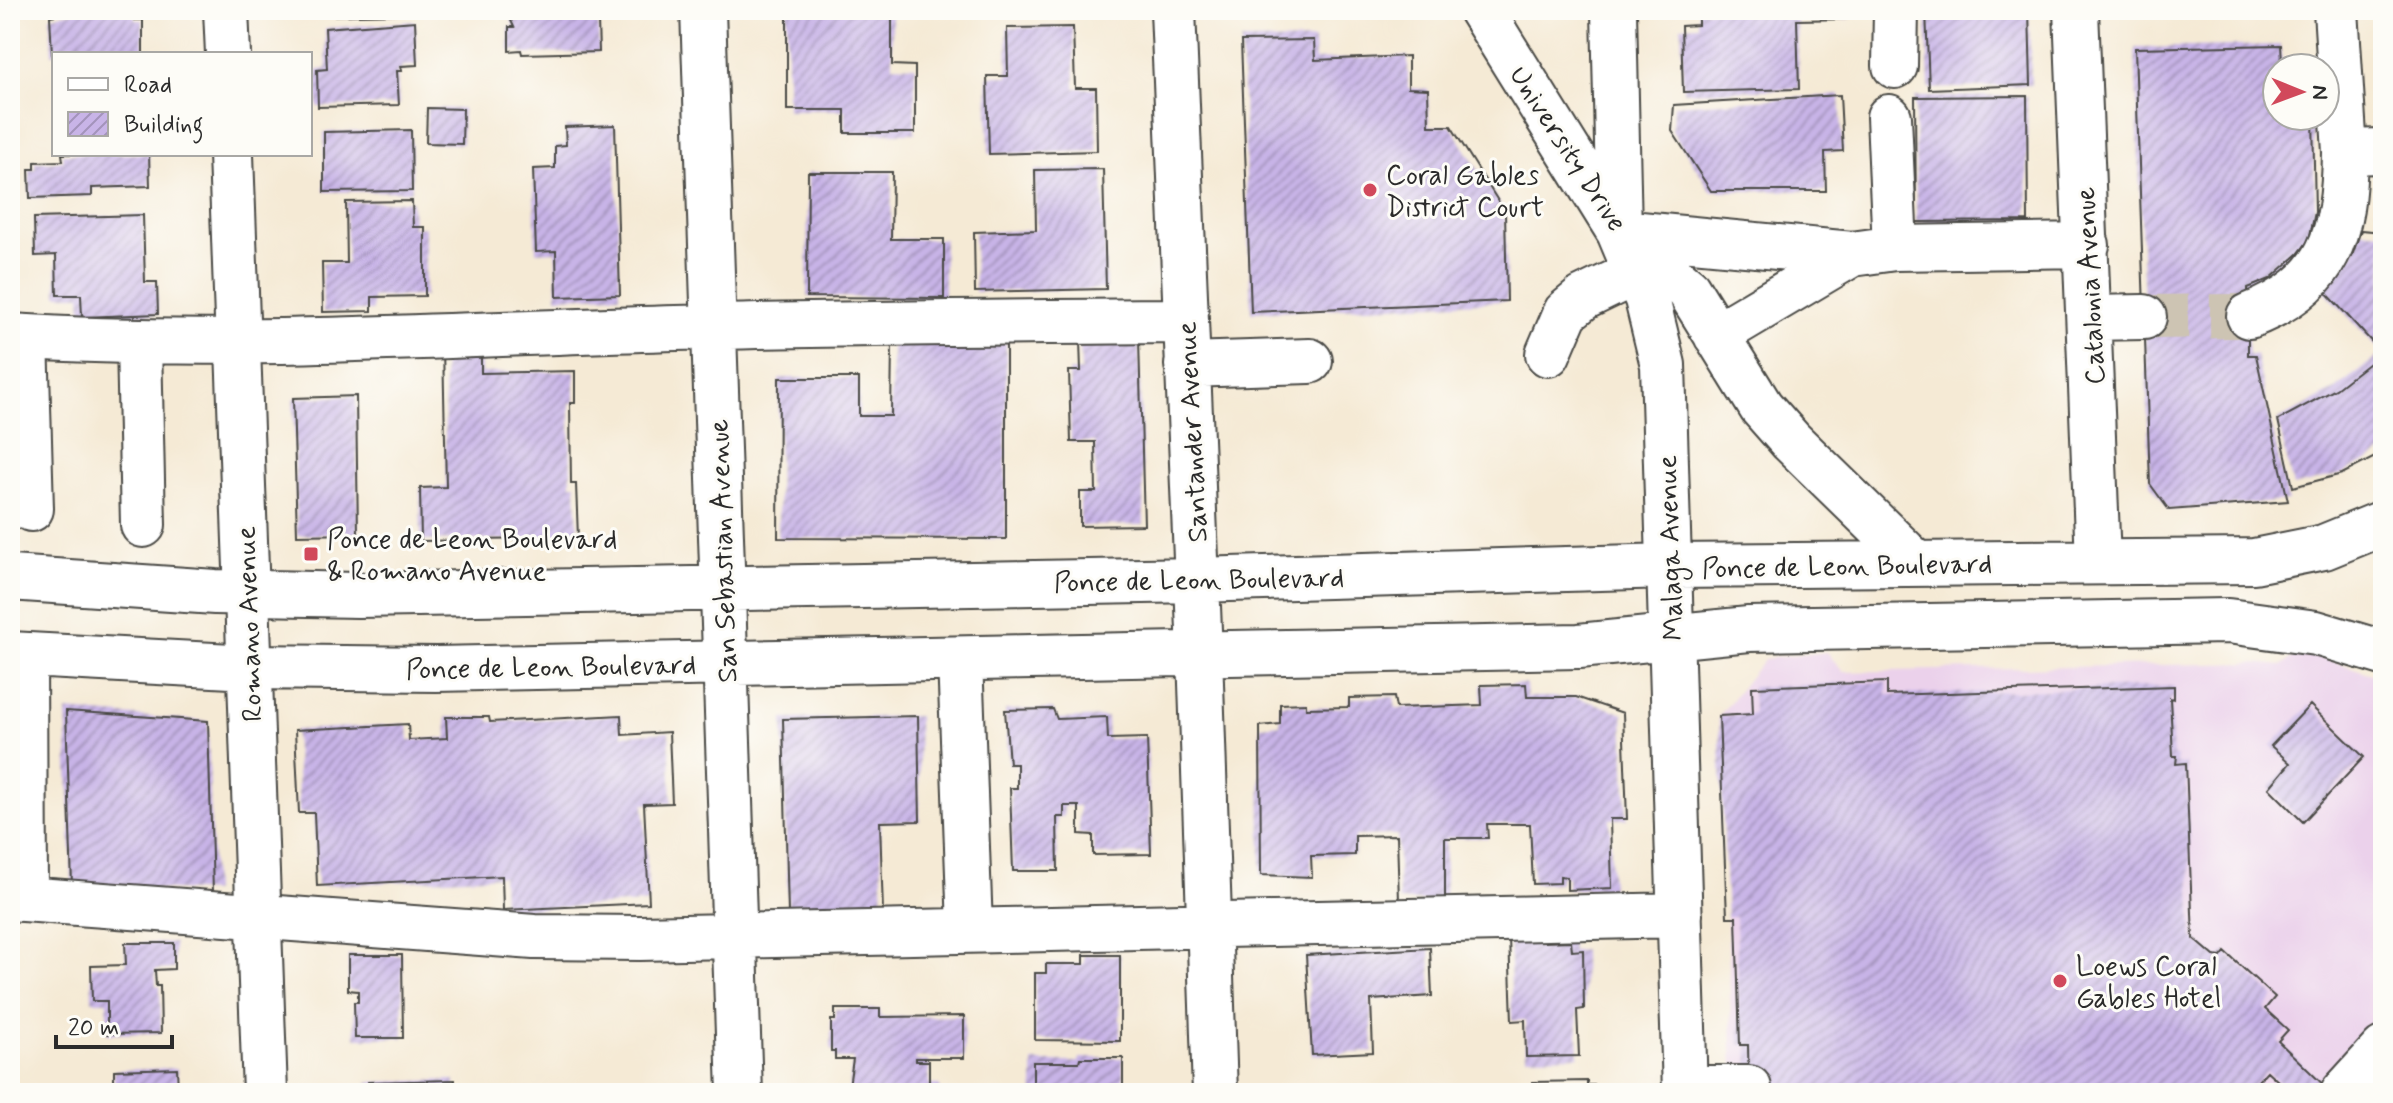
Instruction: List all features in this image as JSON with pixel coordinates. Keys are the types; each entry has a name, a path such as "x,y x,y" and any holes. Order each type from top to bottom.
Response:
{"street":[{"path":"226,10 228,52"},
{"name":"San Sebastian Avenue","path":"703,10 740,1093"},
{"name":"Santander Avenue","path":"1173,10 1215,1093"},
{"name":"University Drive","path":"1481,10 1619,232 1688,289 1761,407 1791,441 1917,564"},
{"name":"Malaga Avenue","path":"1614,10 1619,232 1653,320 1663,365 1685,1091"},
{"path":"1895,66 1896,10"},
{"name":"Catalonia Avenue","path":"2076,10 2098,562"},
{"path":"2249,316 2283,303 2308,281 2327,256 2364,152 2336,10"},
{"path":"1889,117 1895,248"},
{"name":"Romano Avenue","path":"231,156 265,1093"},
{"path":"1619,232 1852,254 1895,248 2087,245"},
{"path":"1716,335 1852,254"},
{"path":"1548,354 1566,312 1583,298 1637,272"},
{"path":"2090,318 2144,317"},
{"path":"31,509 18,336 139,343 238,344 714,327 1186,321"},
{"path":"139,343 143,525"},
{"path":"1187,365 1310,361"},
{"name":"Ponce de Leon Boulevard","path":"10,578 247,592 358,595 1197,580 1669,566 2276,559 2324,547 2383,523"},
{"name":"Ponce de Leon Boulevard","path":"17,654 250,667 436,669 1579,646 1749,629 2228,621 2316,633 2383,653"},
{"path":"17,654 17,899 534,937 970,928 1209,927 1680,915"},
{"path":"960,659 970,928"},
{"path":"2343,1093 2383,1049"},
{"path":"1685,1091 1749,1088"}],"shaded area":[{"path":"2303,651 2383,678 2383,1093 1734,1093 1719,716 1764,659 1827,652 1843,672 2255,663 2281,666"}],"building":[{"path":"82,10 134,10 135,20 143,20 143,52 52,54 50,16"},
{"path":"312,10 397,10 397,14 312,16"},
{"path":"506,10 591,10 591,22 598,21 599,52 522,54 521,50 509,51 509,27 514,27"},
{"path":"787,10 892,10 892,65 915,66 915,133 845,133 845,110 787,110"},
{"path":"1698,10 1848,10 1849,19 1797,20 1799,89 1683,92 1681,26 1698,25"},
{"path":"1926,10 2029,10 2031,85 1929,89"},
{"path":"415,21 417,65 401,66 402,71 397,71 399,105 318,107 317,70 327,69 325,28"},
{"path":"1073,27 1075,88 1096,88 1097,151 989,154 987,76 1008,76 1007,28"},
{"path":"1314,40 1315,60 1408,56 1408,88 1428,89 1429,126 1451,126 1505,212 1507,301 1251,312 1241,41"},
{"path":"2281,45 2281,52 2261,52 2261,132 2313,132 2315,212 2309,240 2270,279 2248,288 2248,355 2256,355 2288,501 2169,510 2150,484 2135,48"},
{"path":"1840,95 1843,151 1825,152 1826,191 1711,191 1672,131 1674,105"},
{"path":"2027,96 2028,221 1916,222 1915,97"},
{"path":"427,108 463,109 462,144 426,143"},
{"path":"615,125 620,295 557,297 556,251 536,252 533,169 555,168 555,146 566,145 565,127"},
{"path":"411,130 412,191 324,192 324,132"},
{"path":"62,156 149,156 150,186 92,188 92,196 30,198 29,169 35,169 35,162 63,161"},
{"path":"1103,169 1106,289 975,292 974,232 1036,230 1035,170"},
{"path":"808,172 892,172 891,239 944,239 944,298 807,297"},
{"path":"412,201 413,227 425,227 425,296 372,297 372,311 323,312 322,263 347,263 346,202"},
{"path":"143,215 145,282 157,282 158,314 82,317 81,295 57,295 56,255 35,256 34,218"},
{"path":"2361,230 2383,232 2383,453 2342,474 2293,487 2278,420 2336,389 2382,353 2322,288 2352,256"},
{"path":"1139,339 1144,525 1080,526 1080,492 1096,492 1095,442 1071,442 1069,371 1081,371 1080,340"},
{"path":"892,343 1006,343 1006,539 778,538 779,378 859,378 859,416 891,416"},
{"path":"443,346 481,346 481,373 575,371 575,403 570,403 571,484 576,484 578,538 421,541 420,488 446,487"},
{"path":"356,396 358,534 297,535 293,398"},
{"path":"1887,682 1887,695 2174,686 2174,699 2170,698 2173,756 2177,756 2176,764 2186,763 2193,938 2214,956 2221,957 2225,952 2275,997 2265,1009 2288,1030 2278,1041 2332,1093 2291,1093 2267,1071 2247,1093 1749,1093 1748,1045 1740,1045 1736,917 1727,917 1719,716 1753,714 1752,687"},
{"path":"1526,684 1527,697 1576,697 1623,713 1627,819 1610,819 1612,888 1567,890 1567,877 1560,876 1560,883 1533,884 1530,824 1487,824 1488,838 1445,838 1445,901 1399,901 1397,835 1355,836 1355,855 1311,856 1312,877 1261,875 1260,726 1280,724 1280,704 1306,703 1306,708 1349,707 1349,698 1394,697 1396,708 1482,705 1481,685"},
{"path":"2310,705 2364,757 2303,822 2269,788 2290,763 2271,746"},
{"path":"1053,709 1057,719 1107,717 1108,739 1147,738 1151,854 1093,855 1093,835 1079,834 1079,806 1064,806 1064,817 1057,817 1058,871 1013,871 1010,788 1017,788 1017,764 1009,764 1005,710"},
{"path":"66,711 208,721 213,892 72,885"},
{"path":"621,715 622,735 669,732 672,803 644,804 649,903 503,910 502,876 317,886 314,813 299,813 295,730 408,724 409,740 447,738 446,717 489,717 490,722"},
{"path":"918,716 920,821 880,822 883,912 788,914 783,719"},
{"path":"1545,936 1545,942 1571,941 1572,951 1583,950 1584,1009 1577,1010 1579,1056 1526,1057 1525,1020 1512,1021 1509,937"},
{"path":"125,943 174,943 174,969 155,970 156,986 160,986 161,1033 107,1034 107,1001 92,1001 91,966 126,965"},
{"path":"1430,948 1432,996 1371,1000 1373,1052 1312,1055 1306,955"},
{"path":"348,955 402,955 403,1038 355,1038 354,1002 358,1002 358,991 348,990"},
{"path":"1084,955 1120,955 1120,1041 1035,1040 1035,973 1046,973 1046,964 1084,964"},
{"path":"835,1009 880,1009 880,1017 964,1016 964,1058 916,1058 916,1061 929,1061 929,1085 940,1085 940,1093 848,1093 853,1059 835,1059 835,1051 831,1051 831,1020 835,1020"},
{"path":"1080,1058 1123,1058 1123,1093 1033,1093 1033,1062 1079,1062"},
{"path":"177,1068 178,1090 97,1093 97,1084 114,1084 114,1070"},
{"path":"455,1080 455,1093 368,1093 368,1082"},
{"path":"1587,1081 1587,1085 1597,1085 1597,1093 1533,1093 1533,1082"}],"tunnel":[{"path":"2144,317 2249,316"}],"place":[{"name":"Coral Gables District Court","path":"1370,190"},
{"name":"Ponce de Leon Boulevard & Romano Avenue","path":"311,554"},
{"name":"Loews Coral Gables Hotel","path":"2060,981"}]}
